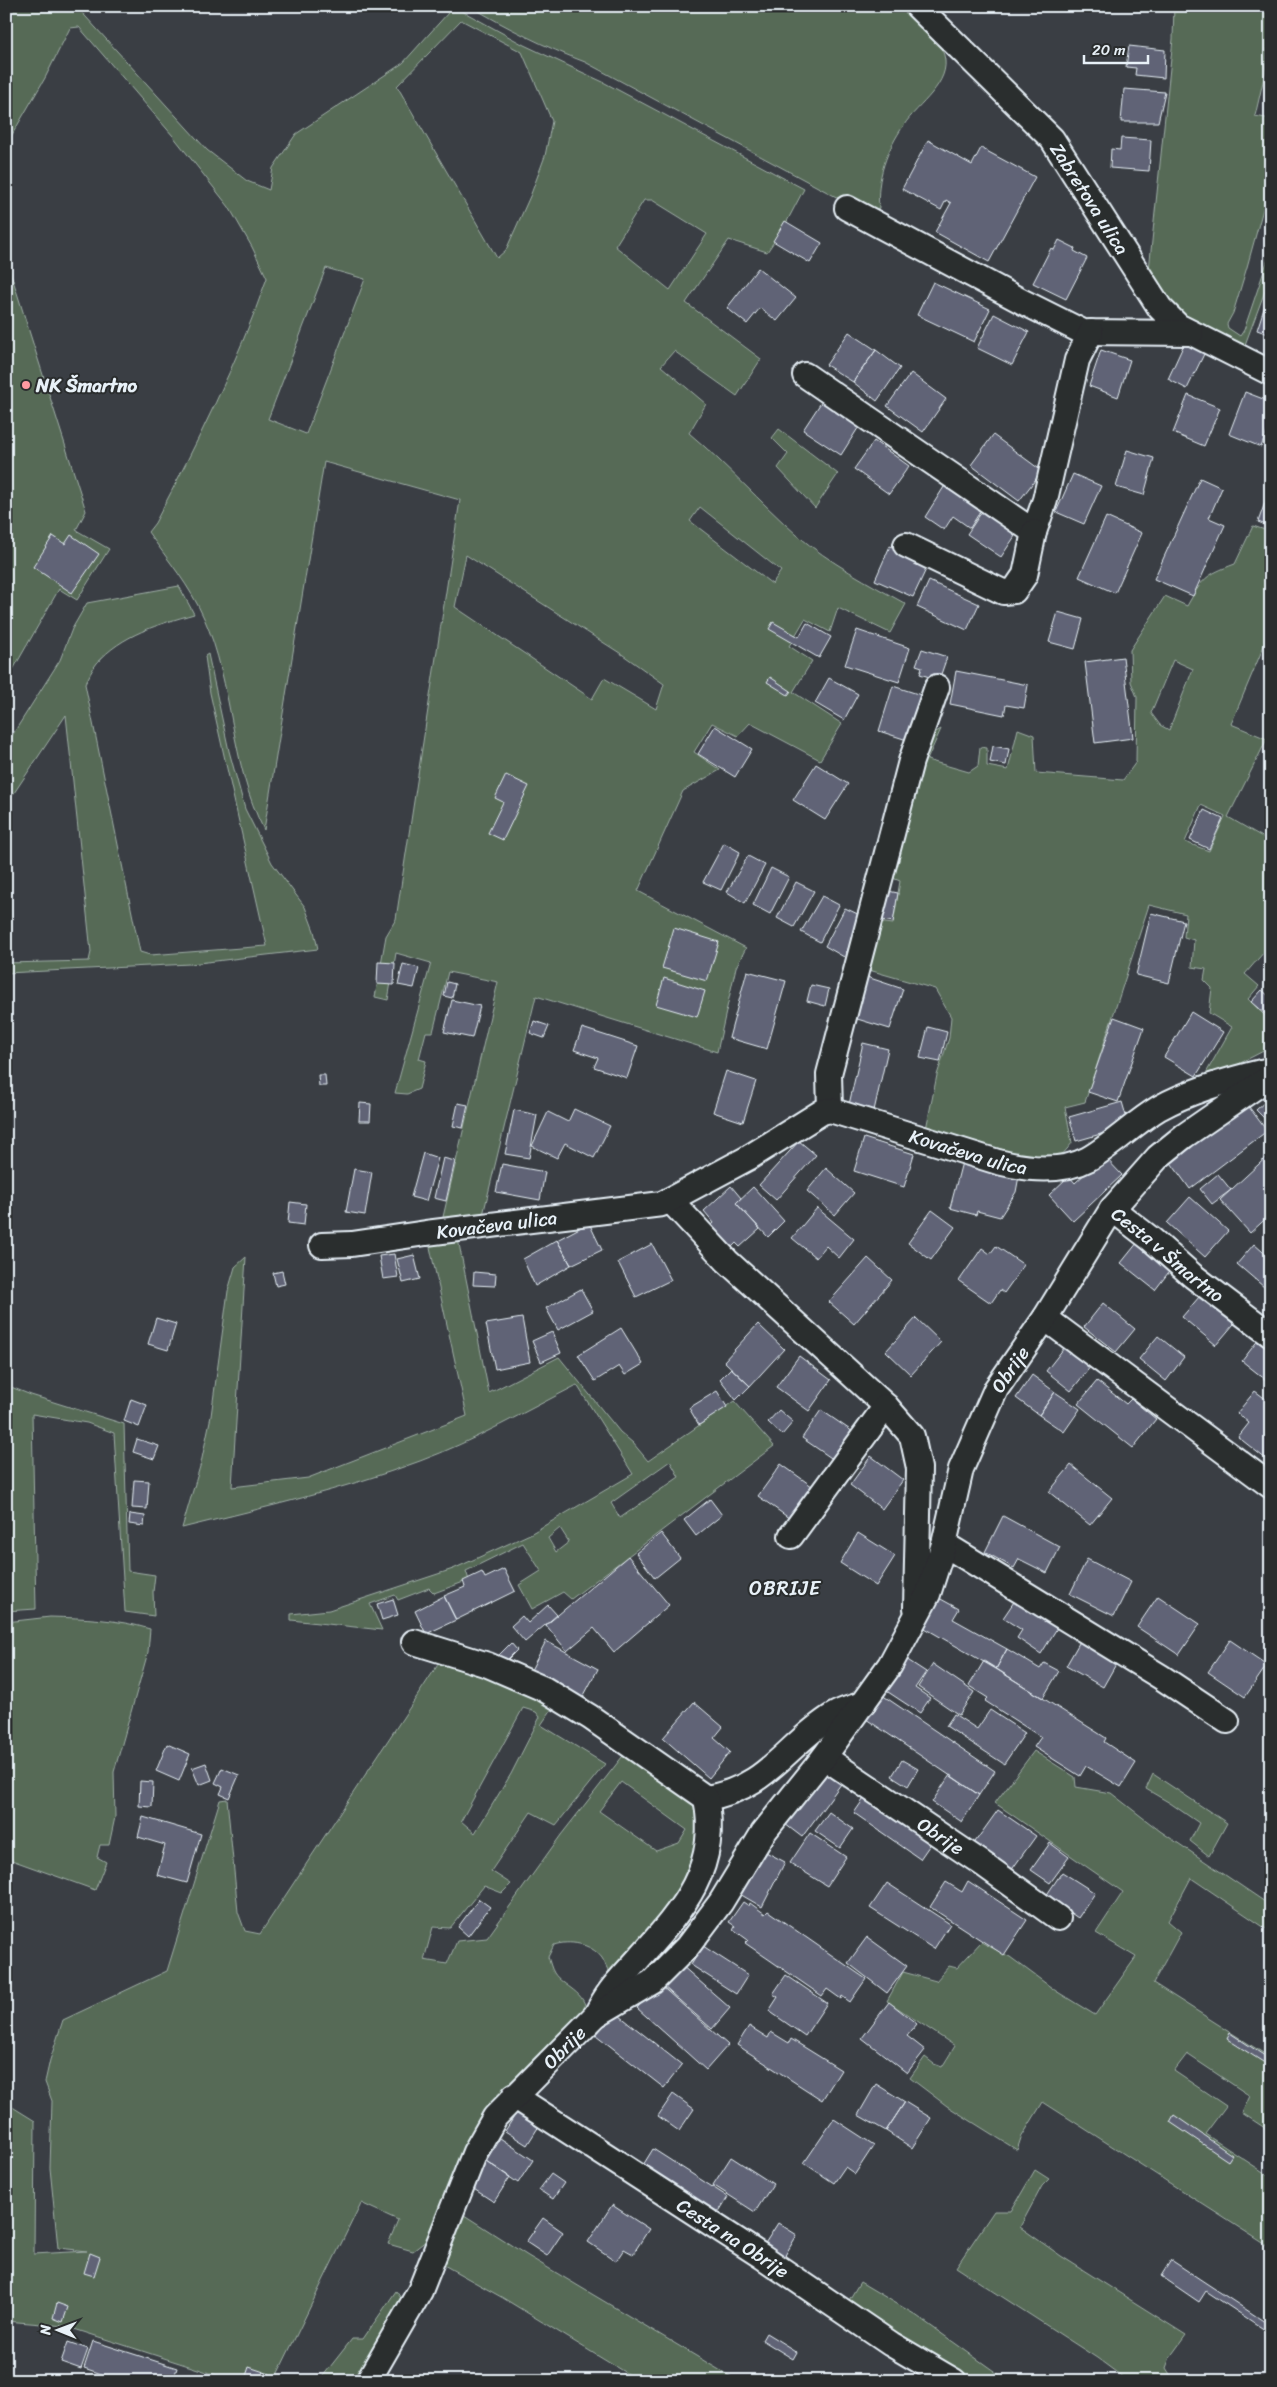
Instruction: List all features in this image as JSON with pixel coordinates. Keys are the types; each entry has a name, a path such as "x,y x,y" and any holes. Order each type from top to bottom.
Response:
{"street":[{"name":"Zabretova ulica","path":"916,6 973,64 1052,139 1160,308 1178,326 1271,373"},
{"path":"847,208 1023,302 1084,332 1191,332"},
{"path":"906,545 1003,592 1014,591 1025,575 1034,532 1045,500 1077,360 1091,332"},
{"path":"805,375 1034,532"},
{"path":"830,1110 829,1074 911,761 937,687"},
{"name":"Kovačeva ulica","path":"322,1245 352,1244 662,1204 748,1158 822,1112 830,1110 1017,1166 1026,1168 1070,1166 1087,1160 1160,1108 1228,1079 1271,1069"},
{"name":"Cesta v Šmartno","path":"1271,1076 1184,1136 1158,1157 1112,1209 1151,1239 1193,1276 1271,1335"},
{"path":"670,1200 727,1261 886,1406 912,1436 919,1468 916,1615"},
{"name":"Obrije","path":"368,2381 420,2291 481,2139 495,2117 596,2015 652,1982 687,1948 721,1902 763,1833 824,1757 890,1665 928,1594 944,1544 962,1469 996,1389 1045,1318 1112,1209"},
{"path":"1045,1318 1271,1486"},
{"path":"791,1536 886,1406"},
{"path":"944,1544 1162,1677 1227,1722"},
{"path":"414,1642 488,1665 544,1689 590,1718 706,1798 727,1795 758,1779 796,1744 835,1714 863,1704"},
{"name":"Obrije","path":"824,1757 983,1864 1058,1918"},
{"path":"596,2015 615,1982 639,1958 687,1901 698,1881 707,1856 710,1837 710,1817 706,1798"},
{"name":"Cesta na Obrije","path":"514,2096 763,2257 891,2344 954,2381"}],"green space":[{"path":"6,6 76,6 207,150 247,181 269,190 273,168 296,134 403,63 448,13 436,6 453,6 524,45 603,82 804,189 784,227 767,252 729,240 686,303 761,359 737,396 674,351 661,366 706,404 689,433 797,535 823,555 906,604 890,633 838,608 830,632 805,619 789,646 812,661 793,692 842,724 820,760 750,723 738,736 712,723 694,752 720,770 683,791 638,891 746,948 736,967 717,1052 536,996 482,1219 446,1221 443,1217 498,982 448,972 433,1032 426,1032 419,1059 426,1061 419,1089 407,1094 395,1093 431,963 396,953 388,1000 375,997 386,936 396,919 460,500 324,462 264,830 244,778 221,670 204,618 185,584 148,532 155,523 215,403 243,341 267,278 229,207 173,136 79,27 70,28 45,78 6,145","holes":["461,20 522,52 552,121 545,156 531,194 506,250 497,258 397,86","644,200 652,200 707,234 670,290 615,246","326,268 365,279 306,434 268,419","700,507 781,571 772,584 690,521","466,555 623,655 664,684 656,709 604,678 592,699 455,607"]},
{"path":"470,6 908,6 929,29 942,48 945,65 943,75 932,93 910,117 892,144 881,175 879,208 871,212 855,207 585,62 526,37"},
{"path":"1174,6 1271,6 1265,73 1255,116 1271,119 1271,180 1233,313 1227,324 1228,328 1240,336 1244,330 1271,250 1271,275 1243,350 1199,331 1170,304 1149,270 1173,39"},
{"name":"NK Šmartno","path":"6,258 86,511 76,530 109,549 77,600 59,589 6,682"},
{"path":"779,429 838,474 815,508 778,468 788,454 772,438"},
{"path":"1253,526 1271,532 1271,629 1231,724 1267,739 1228,817 1271,842 1271,944 1245,974 1259,986 1248,999 1271,1022 1271,1047 1206,1081 1205,1075 1232,1027 1209,1013 1212,988 1204,980 1206,969 1192,967 1194,940 1184,937 1186,914 1149,905 1085,1102 1065,1107 1072,1143 1063,1154 1056,1159 1046,1161 1031,1160 992,1152 925,1134 937,1075 949,1038 951,1017 935,989 862,968 878,922 893,924 900,881 888,876 931,735 941,729 927,760 969,772 978,766 980,747 987,748 987,766 1008,770 1018,729 1034,735 1036,773 1123,780 1136,762 1137,697 1131,682 1130,650 1165,596 1187,606 1201,583 1217,571 1235,564","holes":["1173,660 1193,669 1169,730 1160,725 1151,713","1201,805 1225,816 1209,851 1185,842"]},
{"path":"179,586 194,614 141,632 117,645 97,663 85,684 140,952 150,955 267,946 210,693 205,656 208,654 229,751 245,809 272,863 305,907 314,931 318,949 190,964 6,973 6,963 89,961 91,952 66,715 6,805 6,745 60,660 72,629 87,603"},
{"path":"457,1234 489,1393 559,1357 620,1432 633,1443 648,1461 734,1401 774,1446 571,1599 563,1592 532,1609 519,1585 541,1571 523,1543 466,1571 469,1580 434,1593 429,1588 398,1600 395,1595 370,1604 382,1630 291,1620 291,1614 329,1610 453,1569 530,1534 633,1474 577,1385 480,1435 420,1461 332,1490 182,1528 201,1463 211,1416 228,1291 235,1267 246,1257 232,1487 308,1478 467,1416 428,1238","holes":["670,1461 679,1477 620,1518 611,1503","560,1528 569,1542 556,1552 548,1538"]},
{"path":"6,1385 31,1395 124,1424 128,1571 155,1575 153,1592 154,1616 125,1612 114,1433 87,1423 32,1414 36,1609 6,1611"},
{"path":"50,1617 113,1621 150,1629 148,1652 114,1772 115,1817 109,1845 100,1845 97,1857 106,1862 95,1890 6,1858 6,1622"},
{"path":"445,1654 556,1703 541,1725 605,1764 556,1825 531,1812 491,1871 511,1884 502,1893 484,1886 450,1928 433,1927 424,1960 447,1964 457,1941 487,1938 561,1835 626,1752 693,1801 703,1818 697,1872 615,1978 608,1970 602,1958 592,1949 573,1943 554,1945 548,1957 553,1971 558,1978 574,1990 583,2000 586,2013 527,2079 431,2237 413,2251 388,2244 398,2220 361,2203 274,2381 235,2381 65,2326 6,2321 6,2103 35,2121 34,2254 87,2251 58,2248 50,2168 52,2101 45,2082 50,2060 63,2020 167,1971 220,1800 227,1799 238,1912 245,1931 260,1934","holes":["523,1708 536,1712 540,1717 511,1774 475,1833 461,1821","621,1782 687,1830 679,1843 656,1851 599,1811"]},
{"path":"1034,1751 1075,1777 1076,1787 1111,1793 1160,1831 1271,1906 1271,1932 1191,1878 1168,1921 1181,1932 1153,1983 1271,2058 1271,2132 1242,2113 1250,2096 1187,2054 1174,2071 1226,2106 1205,2134 1271,2177 1271,2248 1043,2102 1021,2138 1017,2150 947,2106 910,2078 925,2057 942,2067 955,2046 887,2001 903,1972 936,1981 949,1966 957,1968 981,1942 1010,1957 1056,1991 1095,2015 1136,1957 1096,1933 1123,1892 995,1803"},
{"path":"1153,1774 1227,1823 1209,1856 1190,1841 1199,1823 1146,1789"},
{"path":"1035,2170 1049,2179 1042,2186 1020,2227 1061,2256 1186,2335 1170,2357 1166,2368 1171,2376 1178,2381 1128,2381 1097,2358 956,2267 994,2211 1011,2211"},
{"path":"461,2213 528,2256 738,2381 639,2381 503,2298 442,2264 449,2252"},
{"path":"860,2282 914,2314 1008,2381 969,2381 846,2305"},
{"path":"396,2291 401,2298 360,2381 319,2381 352,2339 363,2339"}],"building":[{"path":"1129,46 1165,50 1164,78 1135,75 1136,68 1126,67"},
{"path":"1124,89 1165,92 1158,122 1121,122"},
{"path":"1121,138 1151,140 1149,171 1110,168 1111,149 1120,150"},
{"path":"928,140 972,165 981,148 1035,177 989,262 935,232 951,203 946,200 941,210 902,189"},
{"path":"785,221 822,243 810,263 773,241"},
{"path":"1059,240 1075,248 1074,251 1087,258 1066,299 1033,283 1051,248 1054,250"},
{"path":"758,268 796,298 777,321 760,308 747,324 727,308"},
{"path":"933,282 990,309 974,342 917,315"},
{"path":"1271,287 1271,335 1257,330"},
{"path":"994,314 1029,332 1012,365 977,348"},
{"path":"849,332 876,350 853,382 826,365"},
{"path":"1185,342 1205,352 1187,389 1168,379"},
{"path":"876,350 900,368 877,401 853,382"},
{"path":"1101,350 1130,360 1118,397 1089,386"},
{"path":"911,373 946,399 923,432 887,406"},
{"path":"1245,392 1271,402 1271,422 1261,447 1229,434"},
{"path":"1188,395 1220,408 1204,446 1173,433"},
{"path":"822,401 860,425 841,455 803,430"},
{"path":"993,435 1042,471 1019,501 971,465"},
{"path":"874,441 909,466 889,494 854,469"},
{"path":"1127,450 1154,458 1144,495 1116,487"},
{"path":"1073,474 1101,486 1084,524 1056,512"},
{"path":"1200,478 1222,488 1209,518 1225,525 1193,596 1154,579"},
{"path":"949,479 986,502 970,528 953,516 944,530 925,517"},
{"path":"1267,497 1271,498 1271,527 1258,522"},
{"path":"987,504 1021,527 1001,557 967,534"},
{"path":"1106,517 1142,533 1115,593 1079,577"},
{"path":"71,535 99,554 72,593 33,567 53,536 65,544"},
{"path":"890,546 929,563 913,597 875,580"},
{"path":"929,581 979,604 967,630 917,607"},
{"path":"1058,612 1083,619 1075,649 1049,642"},
{"path":"773,622 799,637 807,623 831,637 819,658 769,629"},
{"path":"857,630 910,648 899,682 845,665"},
{"path":"922,649 947,657 939,680 920,674 922,667 916,665"},
{"path":"1123,657 1133,738 1095,743 1085,662"},
{"path":"956,671 1028,685 1024,708 1006,705 1004,715 950,704"},
{"path":"770,677 791,691 788,695 767,682"},
{"path":"829,678 858,694 844,720 815,703"},
{"path":"893,686 921,695 907,740 879,731"},
{"path":"715,726 752,749 735,777 698,754"},
{"path":"993,746 1009,749 1006,765 990,762"},
{"path":"816,764 848,784 825,820 793,800"},
{"path":"506,775 529,786 503,840 488,833 503,802 495,798"},
{"path":"1204,810 1223,819 1209,849 1190,840"},
{"path":"724,843 740,852 721,890 703,882"},
{"path":"748,856 765,865 745,903 727,892"},
{"path":"771,868 789,877 770,914 753,905"},
{"path":"796,882 814,891 794,927 777,918"},
{"path":"883,890 898,893 893,922 877,919"},
{"path":"822,896 839,905 820,942 801,932"},
{"path":"845,908 864,917 844,957 825,946"},
{"path":"1151,913 1184,921 1169,983 1136,975"},
{"path":"674,928 719,942 707,981 662,968"},
{"path":"378,962 395,963 394,985 377,984"},
{"path":"403,964 419,968 414,988 398,985"},
{"path":"747,971 786,981 767,1049 729,1038"},
{"path":"867,977 903,989 890,1029 854,1018"},
{"path":"664,978 705,991 697,1017 656,1005"},
{"path":"447,982 455,984 452,998 444,996"},
{"path":"811,985 829,989 825,1006 807,1001"},
{"path":"1262,990 1271,998 1271,1008 1265,1014 1251,1002"},
{"path":"452,1000 480,1006 472,1038 444,1032"},
{"path":"1191,1012 1223,1032 1196,1076 1164,1057"},
{"path":"1114,1017 1144,1028 1118,1102 1088,1092"},
{"path":"534,1021 549,1026 544,1038 530,1033"},
{"path":"928,1027 947,1032 940,1062 920,1058"},
{"path":"582,1028 638,1046 627,1078 594,1067 598,1058 574,1050"},
{"path":"863,1043 888,1049 873,1115 848,1109"},
{"path":"726,1071 756,1081 743,1122 713,1112"},
{"path":"318,1075 325,1075 326,1086 319,1086"},
{"path":"1268,1099 1271,1103 1271,1125 1256,1110"},
{"path":"1122,1102 1129,1126 1076,1141 1069,1117"},
{"path":"360,1103 371,1104 370,1121 359,1121"},
{"path":"458,1103 468,1105 463,1128 453,1126"},
{"path":"1246,1103 1267,1131 1190,1189 1169,1160"},
{"path":"574,1109 610,1126 594,1158 565,1143 557,1158 532,1146 548,1112 568,1122"},
{"path":"514,1110 537,1115 529,1158 505,1154"},
{"path":"864,1138 914,1154 904,1187 854,1171"},
{"path":"799,1141 816,1155 776,1200 759,1185"},
{"path":"423,1153 438,1158 426,1201 411,1197"},
{"path":"1271,1153 1271,1214 1250,1233 1220,1200"},
{"path":"1104,1156 1122,1175 1073,1221 1049,1195 1069,1176 1075,1183"},
{"path":"443,1158 455,1161 446,1201 434,1198"},
{"path":"962,1162 1019,1176 1016,1192 1000,1217 977,1211 976,1215 950,1208"},
{"path":"502,1164 545,1172 540,1200 496,1192"},
{"path":"826,1168 854,1193 835,1215 807,1191"},
{"path":"354,1169 372,1172 365,1215 346,1212"},
{"path":"1218,1174 1231,1190 1212,1204 1200,1189"},
{"path":"731,1186 741,1198 736,1203 760,1229 740,1247 736,1243 731,1248 711,1226 714,1223 704,1211"},
{"path":"753,1187 784,1221 768,1237 736,1203"},
{"path":"1190,1197 1228,1231 1205,1257 1167,1223"},
{"path":"290,1202 306,1204 304,1225 288,1223"},
{"path":"817,1208 854,1239 839,1258 826,1246 816,1258 792,1238"},
{"path":"932,1210 955,1227 931,1260 908,1243"},
{"path":"589,1223 602,1250 571,1265 557,1240"},
{"path":"1142,1237 1175,1264 1155,1290 1121,1263"},
{"path":"557,1240 571,1265 535,1286 523,1259"},
{"path":"652,1244 671,1280 636,1297 618,1262"},
{"path":"1254,1244 1271,1259 1271,1293 1237,1264"},
{"path":"996,1246 1024,1265 1004,1293 1000,1290 991,1303 959,1281 982,1248 990,1254"},
{"path":"394,1254 398,1277 383,1279 379,1256"},
{"path":"414,1255 420,1279 403,1283 397,1259"},
{"path":"868,1258 892,1280 854,1324 829,1302"},
{"path":"282,1271 285,1284 276,1286 273,1273"},
{"path":"474,1272 496,1274 495,1286 473,1285"},
{"path":"581,1289 593,1311 558,1330 546,1308"},
{"path":"1205,1290 1239,1318 1216,1345 1182,1317"},
{"path":"1103,1303 1135,1329 1116,1352 1084,1327"},
{"path":"156,1318 176,1324 168,1350 148,1344"},
{"path":"522,1318 530,1362 495,1369 486,1324"},
{"path":"916,1318 941,1342 911,1375 886,1351"},
{"path":"758,1324 784,1349 750,1386 724,1361"},
{"path":"621,1328 643,1364 625,1375 619,1366 595,1381 578,1355"},
{"path":"552,1332 561,1353 541,1362 532,1341"},
{"path":"1262,1335 1271,1342 1271,1384 1242,1361"},
{"path":"1158,1336 1184,1357 1166,1381 1139,1359"},
{"path":"1075,1345 1095,1361 1071,1391 1046,1371 1064,1348 1069,1353"},
{"path":"799,1356 831,1380 809,1411 776,1387"},
{"path":"731,1368 750,1386 736,1400 720,1379"},
{"path":"1032,1375 1055,1392 1039,1415 1016,1398"},
{"path":"1097,1381 1126,1404 1131,1399 1156,1419 1133,1448 1078,1404"},
{"path":"717,1391 727,1407 699,1425 689,1408"},
{"path":"1255,1391 1271,1403 1271,1425 1269,1427 1271,1429 1271,1463 1238,1437 1249,1423 1237,1413"},
{"path":"1055,1392 1080,1409 1064,1432 1039,1415"},
{"path":"131,1399 147,1405 139,1427 124,1421"},
{"path":"779,1410 793,1422 782,1435 768,1422"},
{"path":"821,1410 856,1434 837,1462 802,1438"},
{"path":"137,1439 159,1446 154,1459 133,1452"},
{"path":"871,1456 903,1480 882,1509 850,1485"},
{"path":"781,1464 816,1489 793,1521 758,1496"},
{"path":"1071,1465 1112,1498 1090,1525 1049,1492"},
{"path":"134,1480 149,1481 147,1509 132,1508"},
{"path":"710,1499 722,1515 696,1536 684,1520"},
{"path":"130,1514 145,1516 144,1526 129,1524"},
{"path":"1003,1516 1060,1547 1047,1573 1019,1559 1014,1568 985,1552"},
{"path":"661,1533 680,1558 655,1578 636,1553"},
{"path":"858,1533 895,1556 876,1586 840,1563"},
{"path":"628,1556 669,1605 614,1652 594,1628 567,1651 546,1625"},
{"path":"1087,1559 1131,1582 1114,1616 1070,1594"},
{"path":"504,1569 515,1591 456,1620 444,1596 465,1587 463,1581 482,1572 485,1578"},
{"path":"1020,1593 1062,1620 1041,1654 1017,1638 1022,1630 1003,1618"},
{"path":"444,1596 456,1620 426,1634 415,1611"},
{"path":"1158,1596 1200,1624 1179,1655 1137,1627"},
{"path":"939,1598 959,1609 953,1619 1007,1649 996,1669 923,1627"},
{"path":"393,1599 398,1615 382,1620 377,1604"},
{"path":"548,1605 557,1615 525,1642 511,1626 522,1616 528,1623"},
{"path":"1083,1636 1120,1657 1103,1687 1066,1666"},
{"path":"1230,1640 1267,1665 1245,1697 1208,1672"},
{"path":"546,1641 598,1669 582,1699 530,1672"},
{"path":"511,1643 517,1650 505,1662 499,1655"},
{"path":"1007,1649 1040,1669 1044,1663 1059,1671 1043,1698 996,1669"},
{"path":"906,1659 926,1672 915,1688 930,1698 920,1713 885,1690"},
{"path":"984,1661 1106,1738 1104,1742 1136,1763 1121,1787 1086,1766 1080,1776 1034,1747 1041,1737 985,1701 988,1698 969,1686"},
{"path":"933,1664 974,1692 959,1715 918,1687"},
{"path":"882,1695 995,1771 979,1795 866,1719"},
{"path":"694,1702 723,1727 714,1738 730,1752 709,1778 663,1738"},
{"path":"990,1710 1025,1733 1004,1764 946,1726 954,1714 977,1729"},
{"path":"167,1744 190,1754 179,1781 156,1771"},
{"path":"902,1760 918,1769 908,1786 892,1776"},
{"path":"206,1763 212,1780 199,1785 192,1768"},
{"path":"222,1768 239,1775 229,1798 220,1794 223,1787 215,1783"},
{"path":"820,1768 841,1784 802,1837 781,1821"},
{"path":"950,1775 979,1795 962,1822 932,1802"},
{"path":"140,1781 153,1782 152,1807 139,1806"},
{"path":"870,1790 936,1836 920,1859 854,1813"},
{"path":"998,1810 1036,1836 1008,1875 970,1849"},
{"path":"829,1812 853,1829 840,1848 815,1831"},
{"path":"143,1817 201,1834 187,1883 157,1875 165,1845 138,1837"},
{"path":"810,1833 846,1857 827,1886 790,1863"},
{"path":"1050,1843 1069,1857 1050,1883 1031,1870"},
{"path":"762,1850 785,1862 762,1907 738,1893"},
{"path":"1062,1872 1095,1893 1078,1918 1046,1896"},
{"path":"968,1881 1027,1920 1004,1955 930,1907 946,1882 962,1892"},
{"path":"887,1883 950,1924 934,1949 870,1908"},
{"path":"479,1899 490,1907 468,1936 458,1927"},
{"path":"743,1902 749,1906 750,1903 765,1914 768,1911 866,1979 850,2002 842,1996 841,1999 827,1989 822,1996 745,1943 748,1940 733,1929 735,1926 729,1922"},
{"path":"867,1937 907,1966 887,1993 848,1963"},
{"path":"703,1946 748,1975 736,1994 691,1965"},
{"path":"681,1965 730,2008 712,2029 663,1986"},
{"path":"786,1975 827,2003 805,2036 769,2011 778,1997 773,1994"},
{"path":"659,1984 728,2045 706,2070 637,2008"},
{"path":"889,2002 917,2024 907,2036 925,2050 907,2073 862,2038"},
{"path":"615,2012 682,2065 664,2088 596,2035"},
{"path":"749,2026 768,2038 771,2032 789,2043 791,2039 841,2070 822,2100 737,2045"},
{"path":"1230,2033 1271,2060 1271,2067 1227,2039"},
{"path":"876,2084 905,2102 886,2131 858,2115"},
{"path":"673,2094 694,2109 679,2131 658,2116"},
{"path":"905,2102 931,2118 912,2148 886,2131"},
{"path":"519,2109 541,2123 527,2145 505,2131"},
{"path":"1174,2115 1232,2155 1228,2161 1170,2122"},
{"path":"834,2119 874,2145 855,2174 845,2167 834,2183 804,2163"},
{"path":"500,2138 533,2160 518,2183 486,2161"},
{"path":"653,2149 728,2197 715,2218 640,2170"},
{"path":"731,2157 773,2184 755,2212 713,2185"},
{"path":"486,2161 510,2177 494,2202 469,2186"},
{"path":"551,2174 564,2183 553,2199 539,2190"},
{"path":"612,2205 649,2229 633,2254 624,2249 616,2261 588,2242"},
{"path":"543,2218 563,2232 547,2256 526,2242"},
{"path":"778,2223 797,2235 784,2257 764,2245"},
{"path":"90,2253 100,2257 94,2276 84,2273"},
{"path":"1171,2260 1271,2326 1271,2334 1206,2291 1199,2302 1161,2276"},
{"path":"57,2303 68,2307 63,2322 53,2318"},
{"path":"766,2333 797,2352 793,2359 762,2340"},
{"path":"93,2341 177,2368 173,2381 122,2381 84,2368"},
{"path":"68,2342 88,2349 81,2369 61,2362"},
{"path":"249,2367 270,2374 268,2381 245,2379"}],"place":[{"name":"NK Šmartno","path":"26,385"}],"district":[{"name":"OBRIJE","path":"785,1588"}]}
